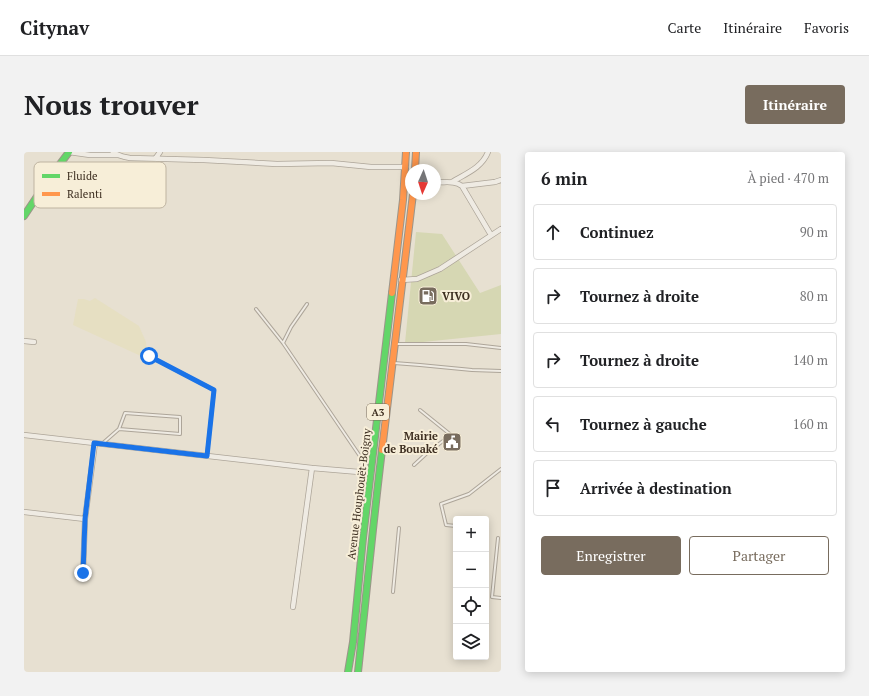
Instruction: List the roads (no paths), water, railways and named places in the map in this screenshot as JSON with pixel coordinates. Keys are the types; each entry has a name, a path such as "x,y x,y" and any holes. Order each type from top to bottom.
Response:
{"main road":[{"path":"62,162 69,152"},
{"name":"Avenue Houphouët-Boigny","path":"406,152 406,164"},
{"path":"415,164 416,152"},
{"name":"Avenue Houphouët-Boigny","path":"348,672 353,642 363,538 405,178"},
{"name":"Avenue Houphouët-Boigny","path":"358,672 373,525 412,200"},
{"path":"24,216 34,201"}],"street":[{"path":"69,152 90,155 115,153 130,158 277,164 331,163 371,167 405,167"},
{"path":"155,159 160,152"},
{"path":"451,182 482,163 488,152"},
{"path":"441,182 451,182 462,186 501,180"},
{"path":"462,186 491,235"},
{"path":"394,279 417,279 440,269 501,229"},
{"path":"24,341 34,342"},
{"path":"24,435 312,468 371,473"},
{"path":"83,573 85,519 94,443"},
{"path":"293,607 312,468"},
{"path":"24,512 85,519"}],"lane":[{"path":"283,343 291,327 307,304"},
{"path":"256,309 283,343 371,473"},
{"path":"394,344 466,344 501,348"},
{"path":"149,356 214,390 207,456"},
{"path":"393,363 501,371"},
{"path":"414,465 451,435 420,410"},
{"path":"102,444 119,429 125,414 180,416 180,434 119,429"},
{"path":"453,526 446,525 441,504 469,494 501,469"},
{"path":"393,592 399,528"},
{"path":"498,538 492,597 501,598"}],"place":[{"name":"VIVO","path":"428,296"},
{"name":"Mairie de Bouaké","path":"452,442"}]}
